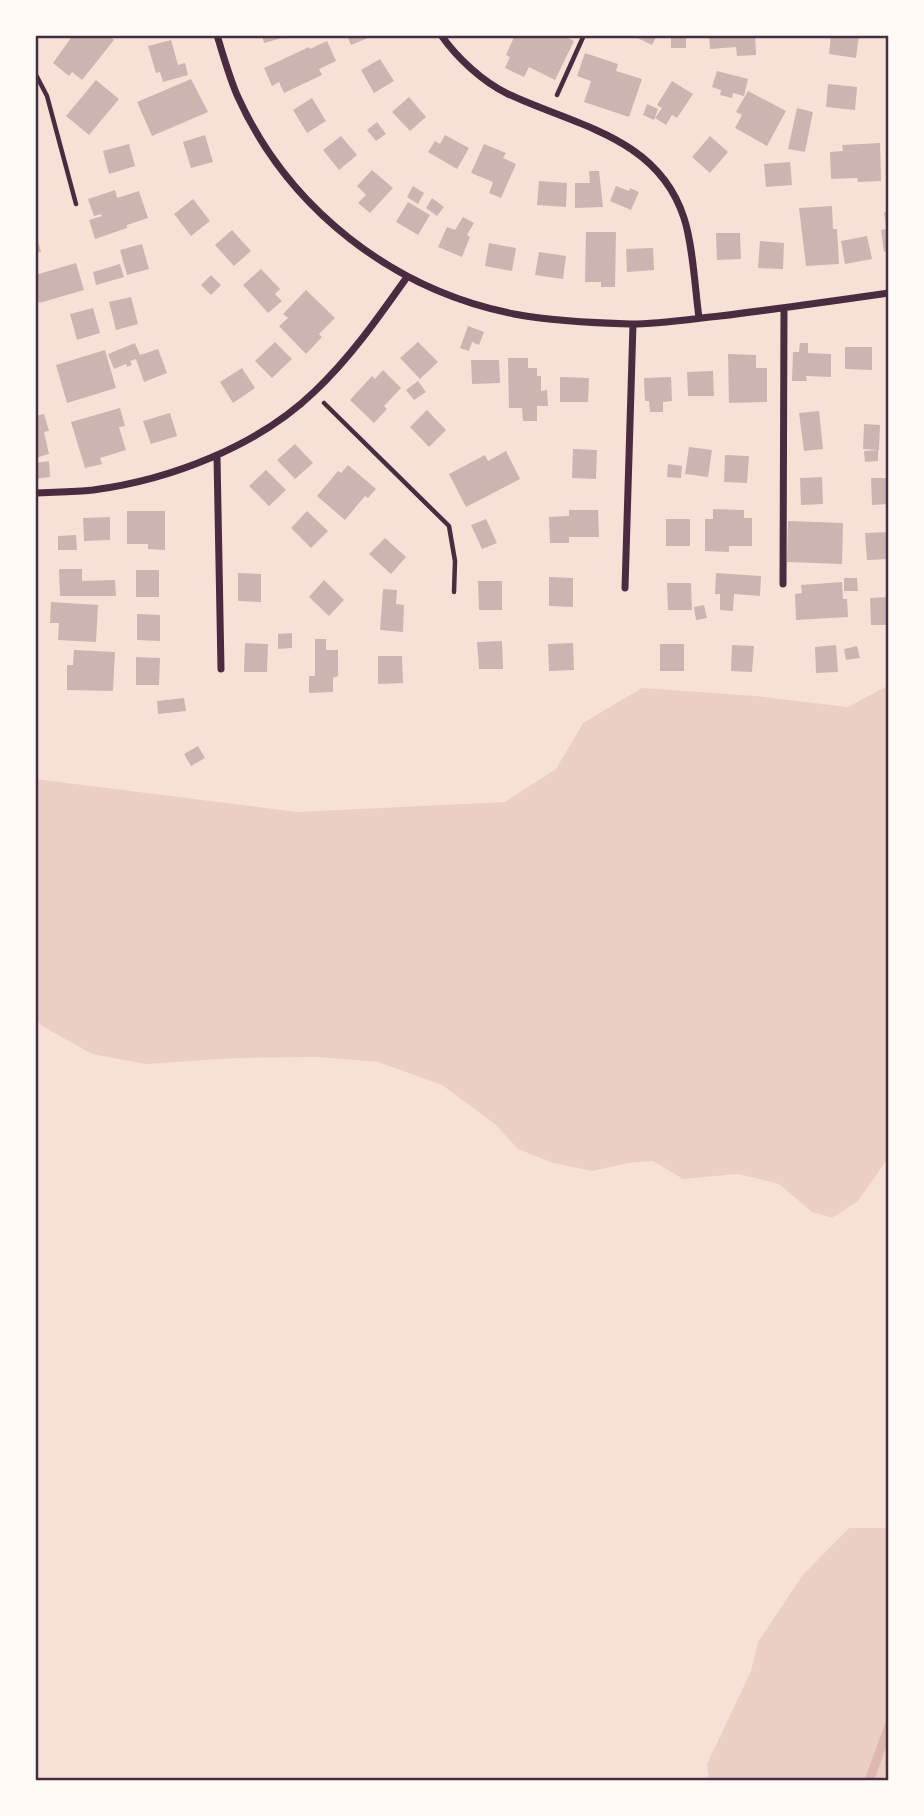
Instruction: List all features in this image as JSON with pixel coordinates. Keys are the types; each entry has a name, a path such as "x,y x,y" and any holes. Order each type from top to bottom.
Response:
{"street":[{"path":"217,35 237,96 282,171 308,201 337,231 407,277 456,299 514,314 557,320 633,324 784,308 889,293"},
{"path":"441,35 466,65 505,93 619,140 638,152 658,171 674,195 685,219 699,318"},
{"path":"35,493 94,490 163,474 217,457 273,424 313,393 349,356 407,277"},
{"path":"783,584 784,308"},
{"path":"625,588 633,324"},
{"path":"217,457 221,669"}],"path":[{"path":"550,111 584,35"},
{"path":"35,73 47,96 76,204"},
{"path":"313,393 449,526 455,561 454,592"}],"shaded area":[{"path":"889,685 889,1157 858,1201 832,1218 812,1212 779,1184 738,1174 683,1179 653,1161 628,1163 593,1171 553,1163 518,1149 495,1124 442,1085 378,1062 318,1057 235,1058 146,1064 92,1054 42,1026 35,1018 35,779 297,812 505,802 556,769 583,723 642,688 756,696 848,707"},
{"path":"849,1528 889,1528 889,1781 709,1781 707,1764 751,1671 758,1642 802,1576"}],"building":[{"path":"73,35 108,35 114,40 82,80 72,72 69,76 53,63"},
{"path":"262,35 289,35 289,36 264,43"},
{"path":"347,35 375,35 351,45"},
{"path":"515,35 562,35 574,41 555,80 529,67 524,77 505,68 510,57 506,55"},
{"path":"631,35 657,35 652,45"},
{"path":"671,35 686,35 686,48 671,48"},
{"path":"709,35 755,35 756,55 737,56 736,47 710,49"},
{"path":"831,35 859,35 856,58 829,54"},
{"path":"171,40 178,65 185,63 188,75 163,82 160,72 156,73 148,46"},
{"path":"327,41 336,61 319,69 322,75 284,93 279,82 272,86 264,68"},
{"path":"585,53 618,64 616,71 642,79 629,117 584,102 591,81 577,76"},
{"path":"380,59 394,81 374,93 361,70"},
{"path":"717,71 748,79 744,96 733,93 732,98 720,95 721,90 712,87"},
{"path":"191,79 208,112 152,136 137,102"},
{"path":"96,80 119,99 89,135 66,116"},
{"path":"672,81 693,94 677,118 672,115 666,125 655,118 662,108 657,105"},
{"path":"828,84 857,87 855,110 826,107"},
{"path":"748,91 786,111 767,146 735,128 742,115 736,112"},
{"path":"409,97 426,117 410,131 392,112"},
{"path":"312,98 326,121 307,133 293,110"},
{"path":"647,104 658,109 654,120 643,115"},
{"path":"797,108 813,112 805,152 788,149"},
{"path":"377,122 386,134 376,141 367,130"},
{"path":"205,135 213,162 191,168 183,142"},
{"path":"445,135 469,148 457,169 428,152 435,141 440,144"},
{"path":"341,136 357,155 339,170 323,150"},
{"path":"710,136 728,152 710,173 692,157"},
{"path":"880,143 881,181 831,179 830,152 843,151 842,145"},
{"path":"129,144 135,166 109,174 103,151"},
{"path":"484,144 506,153 503,158 516,164 501,198 489,193 493,182 471,173"},
{"path":"790,162 792,185 766,187 764,164"},
{"path":"372,170 393,188 370,213 358,203 366,195 357,186"},
{"path":"589,171 599,171 603,207 575,208 575,183 590,183"},
{"path":"539,181 567,183 566,207 537,205"},
{"path":"413,186 424,193 418,204 407,197"},
{"path":"616,186 639,192 631,210 610,201"},
{"path":"115,190 117,198 139,191 148,218 95,239 89,220 102,216 94,216 88,199"},
{"path":"432,198 444,207 437,216 426,208"},
{"path":"193,199 210,221 191,236 174,214"},
{"path":"408,202 430,215 418,235 396,222"},
{"path":"832,206 833,229 837,229 839,264 806,266 799,208"},
{"path":"884,212 889,212 889,251 884,252 881,230 886,229"},
{"path":"463,217 474,223 467,235 470,237 462,257 438,247 447,227 455,230"},
{"path":"232,230 251,251 234,266 215,245"},
{"path":"35,231 41,252 35,253"},
{"path":"586,232 616,232 615,287 601,287 601,282 585,282"},
{"path":"716,233 740,233 741,259 717,260"},
{"path":"867,236 872,259 845,264 841,241"},
{"path":"760,241 784,243 783,269 758,268"},
{"path":"489,243 516,248 512,271 485,266"},
{"path":"142,244 149,269 127,275 120,250"},
{"path":"653,248 654,270 627,272 626,249"},
{"path":"539,252 566,256 563,279 535,275"},
{"path":"76,263 84,290 39,303 35,275"},
{"path":"120,264 124,277 96,285 93,272"},
{"path":"261,269 280,289 275,294 282,301 268,313 243,285"},
{"path":"211,275 221,285 211,295 201,285"},
{"path":"306,290 335,318 319,334 322,337 306,354 279,326 288,318 283,314"},
{"path":"131,297 138,324 116,330 109,302"},
{"path":"93,308 100,333 77,340 70,314"},
{"path":"468,326 484,332 479,345 472,342 469,351 460,348"},
{"path":"275,342 292,359 272,378 255,361"},
{"path":"418,342 438,362 420,379 400,358"},
{"path":"135,343 140,355 158,349 167,373 144,382 136,359 130,361 132,365 127,367 126,364 114,369 108,354"},
{"path":"800,343 808,343 808,353 831,354 831,377 806,376 807,381 792,381 793,352 799,352"},
{"path":"845,347 872,347 872,370 845,369"},
{"path":"105,350 116,388 67,403 56,365"},
{"path":"728,354 756,355 756,368 767,368 767,402 729,403"},
{"path":"508,358 528,358 528,368 537,368 537,376 541,376 541,391 547,390 548,406 537,406 537,421 523,421 522,408 509,408"},
{"path":"471,360 499,360 500,383 472,384"},
{"path":"242,368 255,388 233,403 220,382"},
{"path":"383,370 401,388 384,406 387,409 374,423 350,400 372,376 375,379"},
{"path":"713,371 714,396 688,396 687,372"},
{"path":"560,377 589,378 588,402 560,402"},
{"path":"671,377 672,401 663,402 663,412 650,412 649,401 645,401 644,378"},
{"path":"418,381 426,392 414,400 406,390"},
{"path":"120,408 125,426 119,427 126,450 100,458 102,464 85,468 71,422"},
{"path":"427,410 446,430 429,447 410,427"},
{"path":"819,411 823,449 804,451 799,413"},
{"path":"170,413 177,436 151,444 143,421"},
{"path":"44,414 49,431 44,432 49,454 35,458 35,416"},
{"path":"864,424 880,425 879,450 863,449"},
{"path":"295,444 313,463 295,479 277,460"},
{"path":"689,447 712,450 708,477 685,474"},
{"path":"573,449 597,450 596,479 572,478"},
{"path":"878,450 878,461 865,462 864,451"},
{"path":"506,451 520,479 466,507 449,474 485,455 488,461"},
{"path":"725,455 749,456 747,483 724,482"},
{"path":"49,461 50,477 35,479 35,463"},
{"path":"668,464 682,466 681,478 667,477"},
{"path":"348,465 376,489 368,498 365,496 345,520 317,496 338,471 341,473"},
{"path":"266,470 286,490 269,506 249,486"},
{"path":"822,477 823,504 801,505 800,478"},
{"path":"871,478 889,478 889,504 872,505"},
{"path":"713,509 744,510 744,518 752,518 752,546 729,546 729,552 705,551 705,519 713,519"},
{"path":"569,510 598,510 599,537 569,537 569,543 550,543 549,517 569,516"},
{"path":"127,511 165,511 165,550 148,549 148,544 127,544"},
{"path":"307,511 328,531 311,548 291,528"},
{"path":"110,517 110,540 84,541 83,518"},
{"path":"486,519 497,543 482,549 471,525"},
{"path":"666,519 690,519 690,546 666,546"},
{"path":"788,521 843,523 842,564 787,562"},
{"path":"888,532 889,559 867,560 865,533"},
{"path":"76,535 77,550 58,550 58,536"},
{"path":"385,538 406,557 391,574 369,554"},
{"path":"59,569 82,569 82,581 115,580 116,596 60,596"},
{"path":"136,570 159,570 159,597 136,597"},
{"path":"238,573 261,574 261,602 238,601"},
{"path":"716,573 761,576 760,596 734,594 733,611 720,610 720,594 715,594"},
{"path":"549,577 573,578 573,607 549,606"},
{"path":"844,578 857,578 858,591 844,591"},
{"path":"324,580 344,600 329,616 309,597"},
{"path":"478,581 502,581 502,610 479,610"},
{"path":"842,582 848,617 796,620 795,594 802,593 801,585"},
{"path":"667,583 691,583 692,610 668,610"},
{"path":"383,589 397,590 396,604 404,605 403,632 380,630"},
{"path":"889,597 889,625 871,625 870,598"},
{"path":"51,602 98,605 96,642 58,640 59,623 50,623"},
{"path":"704,605 707,618 696,620 694,607"},
{"path":"137,614 160,615 160,641 137,640"},
{"path":"292,633 292,648 278,649 278,634"},
{"path":"315,639 326,639 326,650 338,650 338,676 333,678 333,692 309,693 309,676 315,676"},
{"path":"502,641 503,669 479,669 477,642"},
{"path":"245,643 268,644 267,672 244,672"},
{"path":"573,643 574,670 549,671 548,644"},
{"path":"660,644 684,644 684,671 660,671"},
{"path":"732,645 754,646 752,672 731,671"},
{"path":"836,645 838,672 816,673 815,647"},
{"path":"857,646 860,658 846,660 844,649"},
{"path":"74,650 115,652 113,691 67,690 67,665 73,665"},
{"path":"378,656 402,656 403,683 378,684"},
{"path":"136,657 160,658 159,685 136,685"},
{"path":"184,698 186,711 158,714 157,701"},
{"path":"198,746 205,758 191,766 184,754"}],"waterway":[{"path":"869,1781 889,1726"}]}
